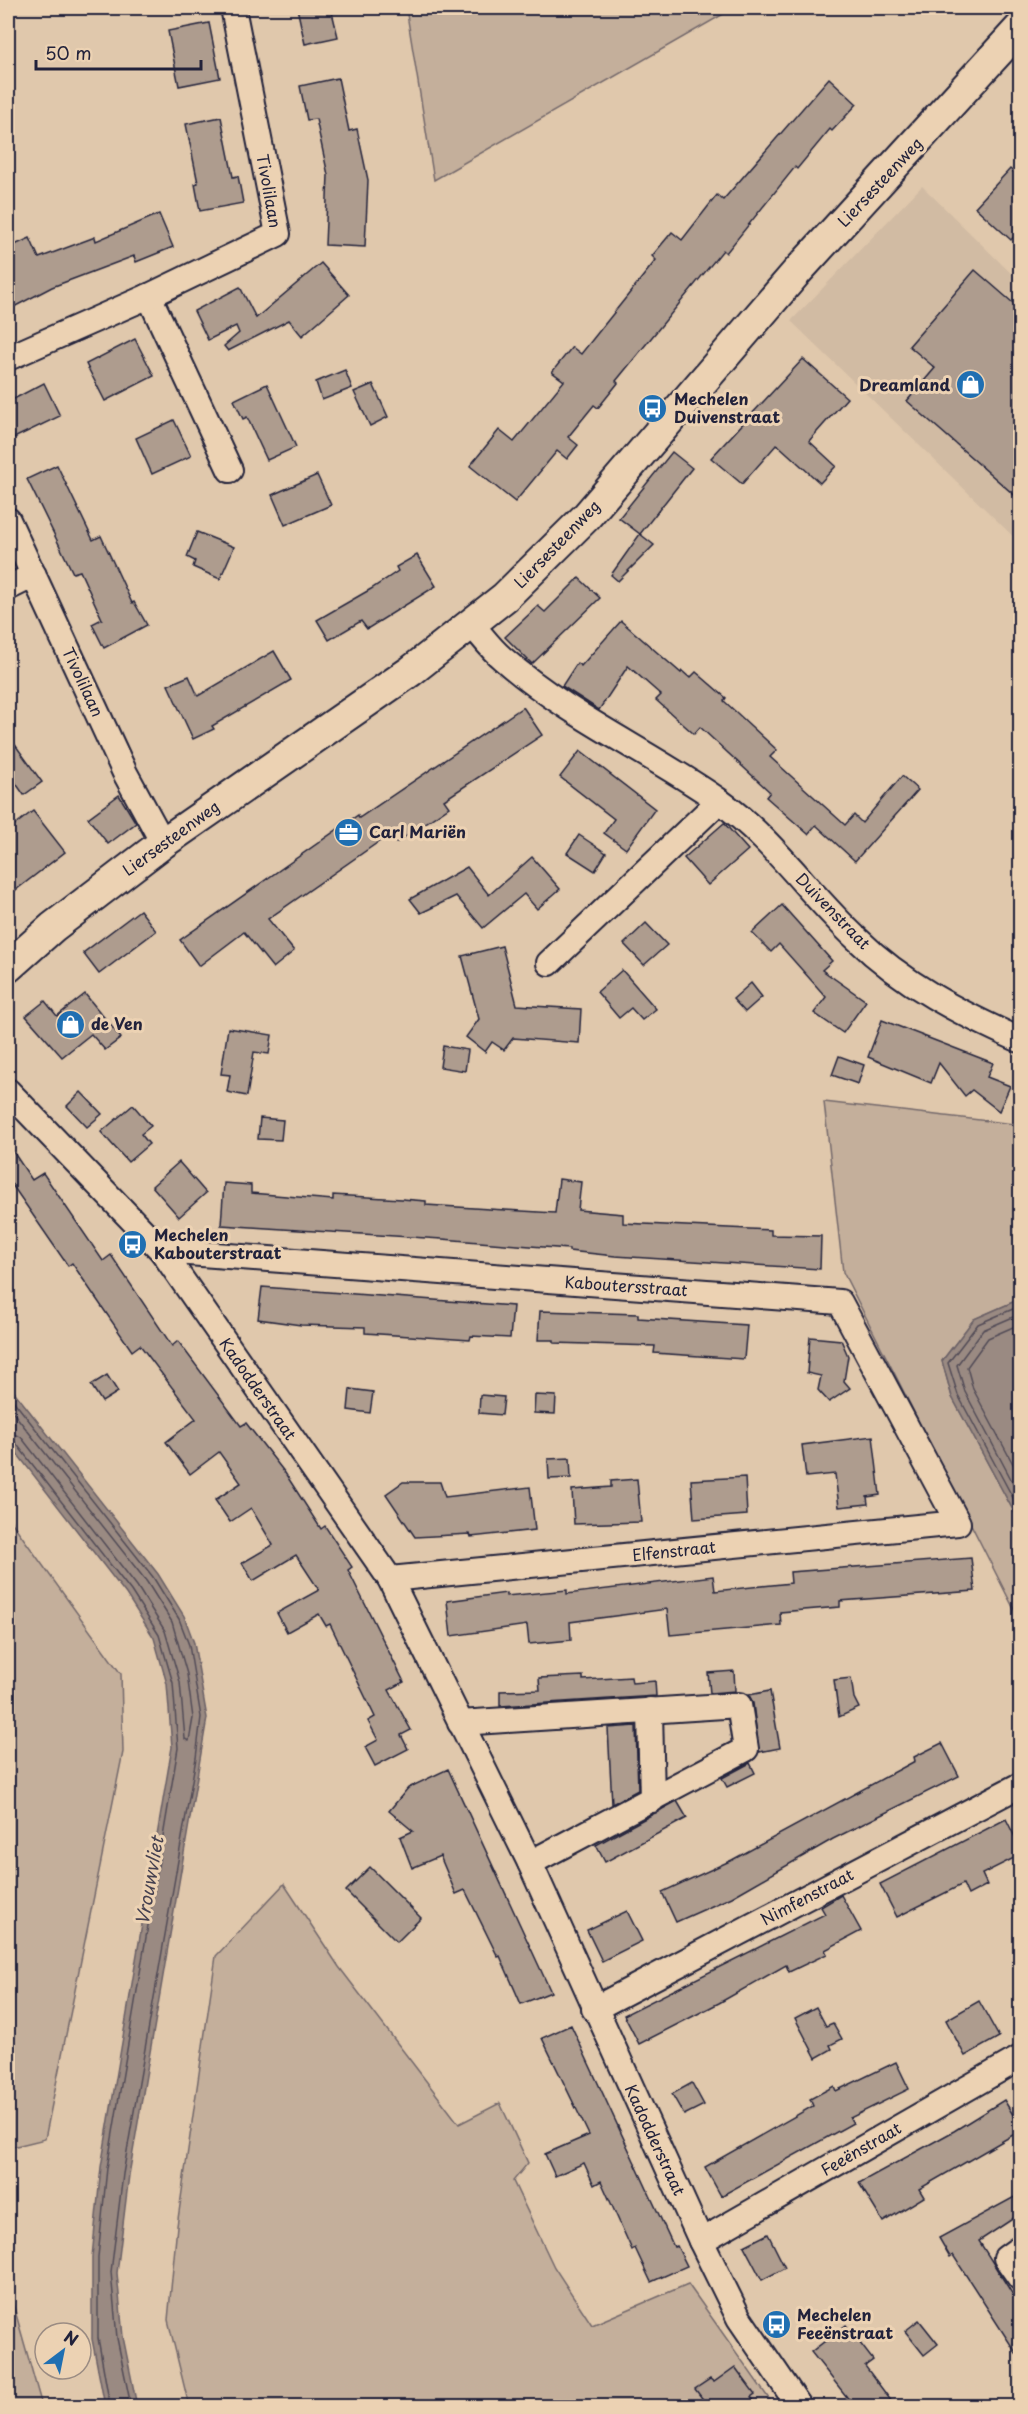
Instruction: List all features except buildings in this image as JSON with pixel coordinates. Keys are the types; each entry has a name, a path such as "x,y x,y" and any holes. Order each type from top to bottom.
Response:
{"main road":[{"name":"Liersesteenweg","path":"8,967 53,927 163,843 411,671 471,625 545,560 586,517 796,273 1020,28"}],"street":[{"name":"Tivolilaan","path":"8,358 149,296 278,234 233,8"},
{"path":"149,296 230,471"},
{"name":"Tivolilaan","path":"8,520 125,772 163,843"},
{"path":"8,588 34,575"},
{"name":"Duivenstraat","path":"471,625 502,658 560,703 719,801 760,835 855,938 906,981 959,1013 1020,1040"},
{"path":"549,963 719,801"},
{"name":"Kadodderstraat","path":"8,1091 162,1251 390,1579 530,1863 594,2009 739,2318 799,2406"},
{"name":"Kaboutersstraat","path":"162,1251 840,1302 958,1523"},
{"name":"Elfenstraat","path":"390,1579 958,1523"},
{"path":"460,1723 739,1705 746,1749 530,1863"},
{"path":"650,1710 652,1800"},
{"name":"Nimfenstraat","path":"594,2009 1020,1785"},
{"name":"Feeënstraat","path":"701,2241 1020,2058"},
{"path":"1020,2248 1006,2258 1020,2278"}],"shaded area":[{"path":"406,8 734,8 434,180"},
{"path":"922,186 1020,282 1020,543 791,321"},
{"path":"824,1102 1014,1124 1020,1112 1020,1299 974,1319 942,1361 952,1397 1020,1523 1020,1621 843,1272"},
{"path":"8,1517 121,1674 123,1752 45,2139 8,2148"},
{"path":"284,1884 339,1967 459,2124 500,2103 528,2163 513,2181 554,2267 592,2325 688,2284 774,2406 189,2406 168,2320 177,2226 216,1956"},
{"path":"8,2286 33,2381 35,2381 42,2406 8,2406"}],"water":[{"path":"1020,1299 1020,1523 952,1397 942,1361 974,1319"},
{"name":"Vrouwvliet","path":"8,1384 158,1574 184,1616 194,1643 207,1718 129,2175 117,2273 123,2337 137,2406 105,2406 93,2344 92,2257 101,2167 172,1747 167,1684 154,1638 126,1594 8,1442"}],"place":[{"name":"Dreamland","path":"971,385"},
{"name":"Mechelen Duivenstraat","path":"653,408"},
{"name":"Carl Mariën","path":"348,832"},
{"name":"de Ven","path":"70,1024"},
{"name":"Mechelen Kabouterstraat","path":"133,1244"},
{"name":"Mechelen Feeënstraat","path":"776,2324"}]}
